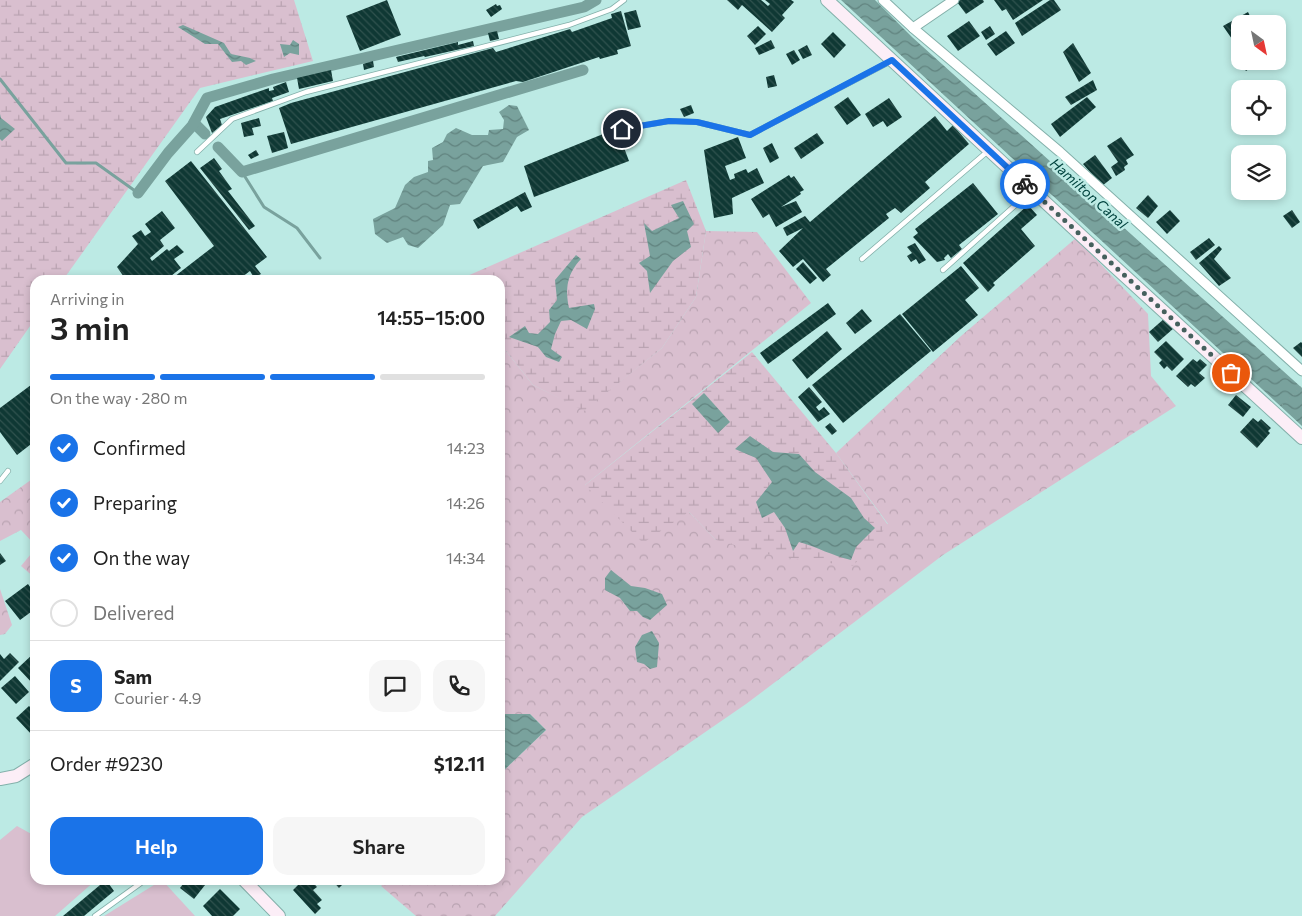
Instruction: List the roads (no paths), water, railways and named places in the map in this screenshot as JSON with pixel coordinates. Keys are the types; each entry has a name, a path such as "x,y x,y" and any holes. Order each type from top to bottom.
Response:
{"main road":[{"path":"827,0 1302,438"},
{"path":"1,780 16,776 30,767"},
{"path":"249,885 279,916"}],"street":[{"path":"883,0 913,28 1060,152 1302,371"},
{"path":"913,28 954,0"}],"lane":[{"path":"197,152 232,119 306,92 569,25 612,9 624,0"},
{"path":"622,129 669,121 697,122 750,135 892,60"},
{"path":"862,259 989,150"},
{"path":"943,270 1032,191"},
{"path":"0,481 8,471"},
{"path":"95,916 138,885"}],"water":[{"path":"841,0 875,0 912,37 1302,388 1302,426"},
{"path":"183,25 224,43 231,54 256,61 246,65 241,61 232,62 218,44 205,44 178,27"},
{"path":"293,40 299,44 299,55 290,53 284,57 280,44 290,45"},
{"path":"509,105 517,106 529,130 517,137 503,162 483,166 460,204 450,205 443,225 418,248 408,245 403,237 387,243 375,234 373,219 395,208 405,185 414,177 428,172 428,161 433,160 432,148 443,142 447,134 456,128 472,135 488,135 489,130 503,129 504,120 499,112"},
{"path":"0,114 1,118 15,129 2,141 0,139"},
{"path":"683,201 694,224 687,231 691,247 673,261 650,293 647,271 639,263 650,256 644,223 652,231 679,218 671,205"},
{"path":"576,255 581,259 573,270 568,282 569,308 594,304 595,309 587,329 571,320 561,321 551,349 562,357 559,362 546,357 538,347 509,337 525,326 529,333 538,334 550,322 549,310 557,300 555,280"},
{"path":"704,393 730,422 718,433 692,404"},
{"path":"750,436 773,452 799,454 815,472 851,498 864,518 875,528 856,547 851,560 799,542 793,551 785,528 774,512 762,518 756,502 772,482 756,458 735,449"},
{"path":"611,570 631,586 645,588 662,594 667,605 650,620 643,617 637,611 630,611 620,598 605,590 605,578"},
{"path":"652,631 659,643 657,667 650,669 644,664 637,662 635,647 642,635"},
{"path":"505,714 530,714 546,730 505,769"}],"waterway":[{"path":"138,193 168,153 192,126 207,98 273,79 584,7 596,0"},
{"path":"218,147 242,172 583,70"},
{"path":"0,79 66,163 96,163 138,193"},
{"path":"194,123 205,134"},
{"path":"242,172 264,207 297,228 320,258"}],"water label":[{"name":"Hamilton Canal","path":"1089,193"}]}
